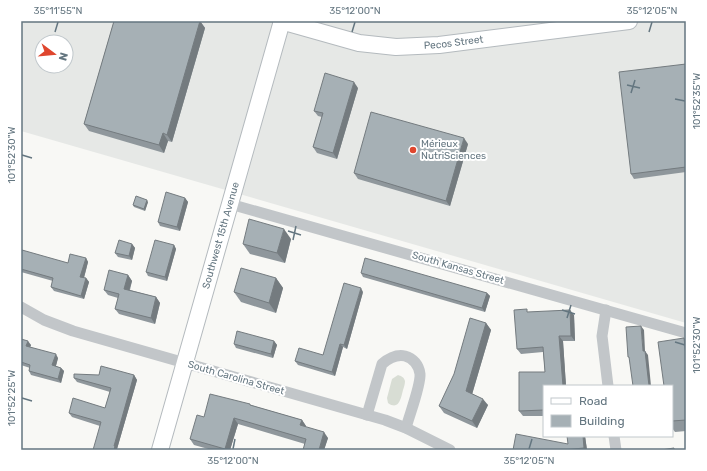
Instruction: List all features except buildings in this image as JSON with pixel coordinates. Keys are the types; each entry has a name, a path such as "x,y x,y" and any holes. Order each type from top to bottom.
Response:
{"main road":[{"name":"Pecos Street","path":"281,21 359,43 396,47 416,47 629,21"},
{"name":"Southwest 15th Avenue","path":"160,450 281,21"}],"street":[{"name":"South Kansas Street","path":"230,204 686,333"},
{"name":"South Carolina Street","path":"21,307 44,320 74,331 367,415 406,428 450,450"},
{"path":"606,310 602,336 608,385"},
{"path":"367,415 382,364 389,358 397,355 405,356 412,359 416,363 420,374 406,428"},
{"path":"614,437 616,450"}],"shaded area":[{"path":"21,21 686,21 686,323 21,131"},
{"path":"398,375 404,379 405,384 399,402 397,405 392,405 388,403 387,398 392,379"}],"place":[{"name":"Mérieux NutriSciences","path":"413,150"}]}
